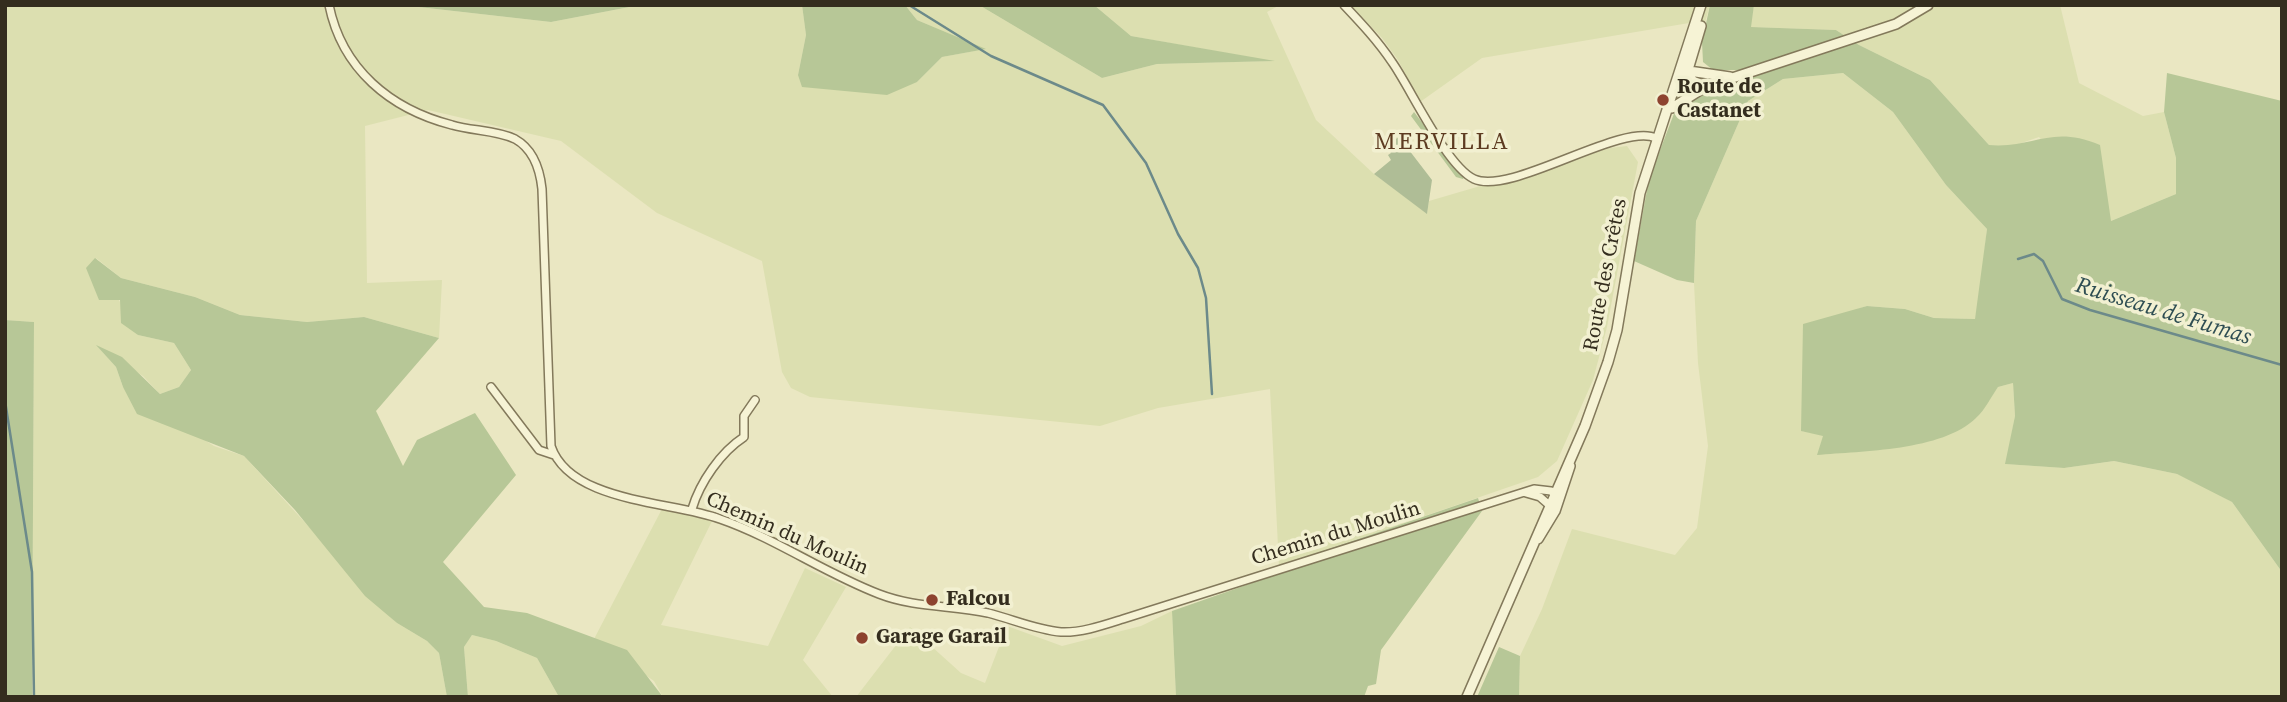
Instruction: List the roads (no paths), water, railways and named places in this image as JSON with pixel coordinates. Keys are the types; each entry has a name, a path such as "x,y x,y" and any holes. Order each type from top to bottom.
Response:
{"street":[{"path":"329,5 344,50 362,76 381,92 436,121 516,140 537,166 542,189 549,434 554,455"},
{"path":"1344,5 1382,47 1437,137 1474,179 1488,182 1535,170 1638,134 1656,138"},
{"name":"Route des Crêtes","path":"1656,138 1672,108 1685,72 1701,5"},
{"name":"Route des Crêtes","path":"1467,697 1556,497 1617,330 1640,193 1656,138 1694,52 1706,5"},
{"path":"1672,108 1706,87 1896,24 1928,5"},
{"path":"1694,52 1697,65 1707,74"},
{"path":"1685,72 1735,77"},
{"path":"1685,72 1706,87"},
{"name":"Chemin du Moulin","path":"491,387 539,450 554,455 577,477 601,489 692,509 735,524 804,561 881,595 915,605 988,613 1062,632 1115,621 1526,493 1544,489 1556,497"},
{"path":"692,509 727,448 744,437 744,416 755,400"},
{"path":"1526,493 1540,497 1548,503"},
{"name":"Route des Crêtes","path":"1531,549 1548,503 1556,497"}],"waterway":[{"path":"909,5 991,56 1103,105 1146,163 1178,234 1198,268 1206,298 1212,394"},
{"name":"Ruisseau de Fumas","path":"2018,259 2034,254 2043,261 2062,299 2090,310 2282,365"},
{"path":"5,401 32,572 34,697"}],"place":[{"name":"Route de Castanet","path":"1663,100"},
{"name":"Falcou","path":"932,600"},
{"name":"Garage Garail","path":"862,638"}],"district":[{"name":"MERVILLA","path":"1442,143"}]}
